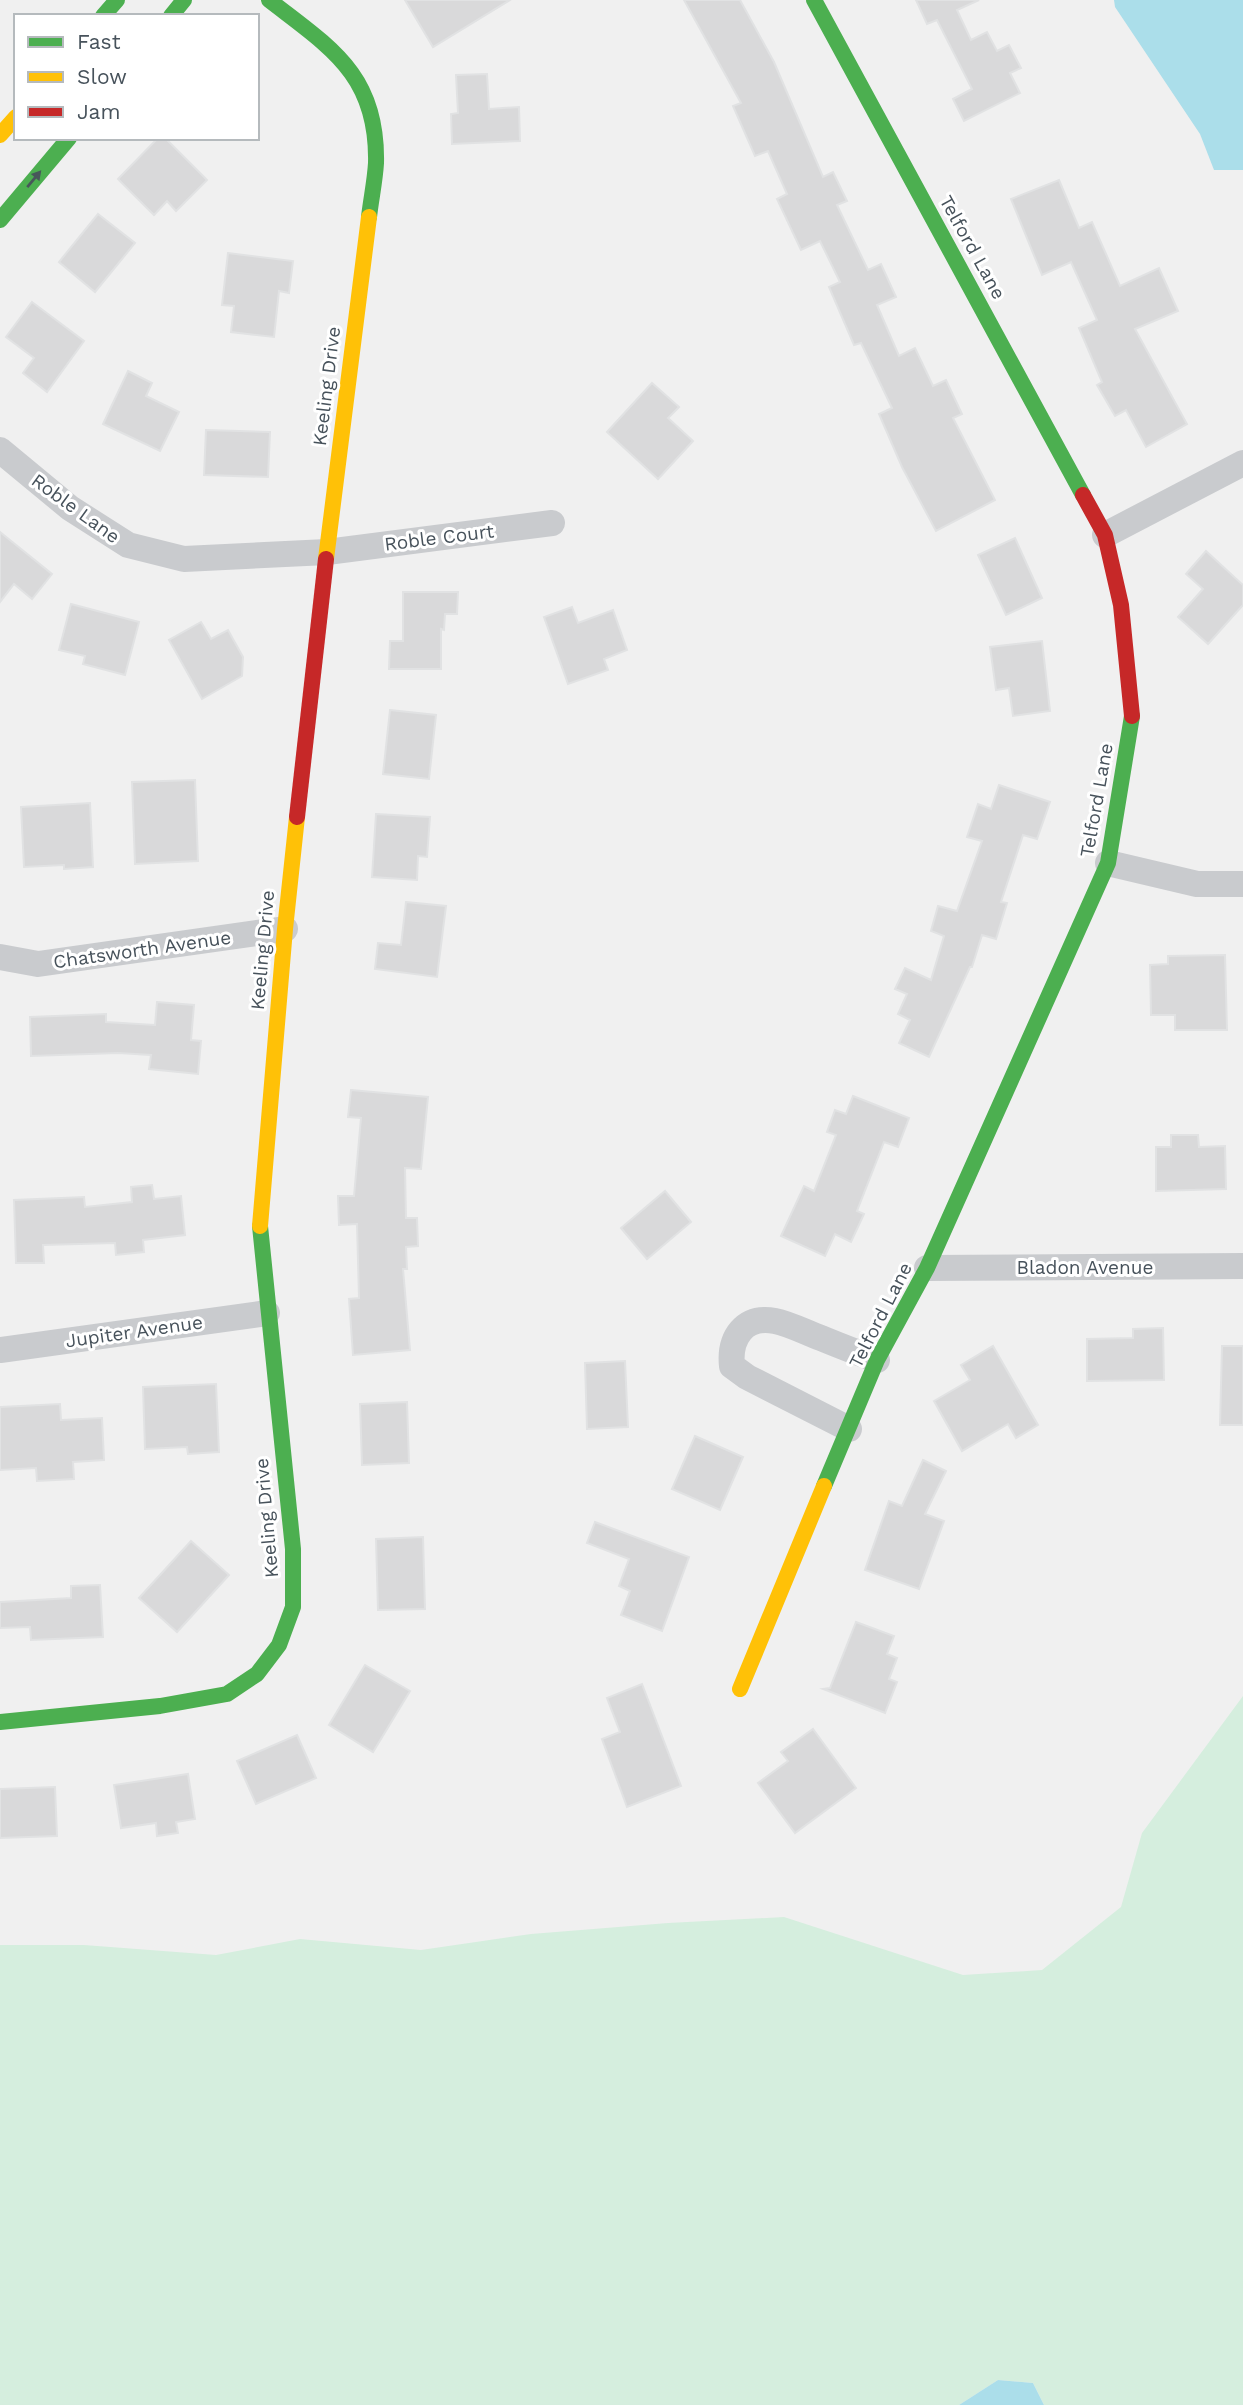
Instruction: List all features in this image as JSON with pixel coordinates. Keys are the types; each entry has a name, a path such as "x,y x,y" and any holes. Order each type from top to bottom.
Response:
{"street":[{"path":"105,14 117,0"},
{"path":"173,14 184,0"},
{"name":"Keeling Drive","path":"0,1722 160,1706 227,1694 257,1674 279,1645 293,1607 293,1549 260,1230 285,929 327,552 376,162 369,111 362,86 336,54 269,0"},
{"name":"Telford Lane","path":"740,1689 877,1360 927,1268 1108,863 1132,717 1121,605 1105,535 814,0"},
{"path":"0,135 14,119"},
{"path":"0,220 66,140"},
{"name":"Roble Lane","path":"0,450 70,508 128,545 184,559 327,552"},
{"path":"1105,535 1243,463"},
{"name":"Roble Court","path":"327,552 552,523"},
{"path":"1108,863 1197,884 1243,884"},
{"name":"Chatsworth Avenue","path":"0,957 38,964 285,929"},
{"name":"Bladon Avenue","path":"927,1268 1243,1266"},
{"name":"Jupiter Avenue","path":"0,1350 267,1313"},
{"path":"849,1429 747,1377 733,1366 731,1352 734,1338 742,1327 758,1320 776,1321 877,1360"}],"green space":[{"path":"1243,1696 1243,2405 1044,2405 1033,2383 998,2380 959,2405 0,2405 0,1945 84,1945 216,1955 300,1939 421,1950 531,1934 784,1917 963,1975 1042,1970 1121,1907 1142,1833"}],"water":[{"path":"1114,0 1243,0 1243,170 1214,170 1200,134 1115,7"},
{"path":"998,2380 1033,2383 1044,2405 959,2405"}],"building":[{"path":"405,0 510,0 433,47"},
{"path":"684,0 740,0 774,62 823,177 833,172 847,201 837,205 868,270 881,264 896,297 877,305 899,356 915,348 933,386 946,380 962,414 953,418 995,500 936,531 902,467 879,414 892,408 861,343 854,345 829,287 840,282 820,241 801,250 777,199 787,194 768,151 755,156 733,106 741,103"},
{"path":"916,0 979,0 957,10 971,40 987,32 997,51 1009,45 1021,68 1010,73 1020,93 964,121 953,99 972,89 937,20 927,24"},
{"path":"487,74 489,109 519,107 520,141 452,144 451,114 458,113 456,75"},
{"path":"156,140 167,140 207,180 176,211 167,201 154,215 118,179"},
{"path":"1059,180 1079,228 1092,222 1120,286 1159,268 1178,311 1135,329 1187,424 1146,447 1126,410 1115,416 1097,385 1102,382 1079,328 1097,320 1071,262 1042,275 1011,199"},
{"path":"98,214 135,243 95,292 59,262"},
{"path":"228,253 293,261 289,293 279,291 274,337 231,332 234,306 222,305"},
{"path":"32,302 84,341 47,392 23,373 34,358 6,337"},
{"path":"128,371 152,383 146,396 179,412 160,451 103,424"},
{"path":"652,383 679,407 668,418 693,441 658,479 607,432"},
{"path":"206,430 270,432 268,477 204,475"},
{"path":"0,532 52,574 32,599 14,584 0,602"},
{"path":"1015,538 1042,598 1006,615 978,555"},
{"path":"1206,551 1243,585 1243,605 1208,644 1178,617 1203,589 1186,574"},
{"path":"403,592 458,592 457,614 445,614 444,630 441,629 441,669 389,669 390,641 403,641"},
{"path":"71,604 139,622 125,675 83,664 85,656 59,650"},
{"path":"572,607 578,623 613,610 627,650 604,659 608,670 568,684 544,617"},
{"path":"201,622 211,639 228,630 243,657 242,676 202,699 169,640"},
{"path":"1042,641 1050,711 1013,716 1009,688 996,690 990,647"},
{"path":"390,710 436,715 429,779 383,774"},
{"path":"195,780 198,861 135,864 132,782"},
{"path":"999,785 1050,802 1037,839 1023,835 1001,902 1007,903 996,939 982,935 972,967 929,1057 899,1043 910,1020 898,1014 907,994 895,989 905,968 931,980 944,936 931,931 938,906 957,911 982,841 967,837 978,804 991,809"},
{"path":"90,803 93,867 24,867 21,807"},
{"path":"376,814 430,817 427,857 418,856 417,880 372,877"},
{"path":"406,902 446,906 437,977 375,969 378,943 401,945"},
{"path":"1225,955 1227,1030 1175,1030 1175,1015 1151,1015 1150,965 1168,964 1168,956"},
{"path":"157,1002 194,1005 191,1040 201,1041 198,1074 149,1069 151,1055 118,1053 31,1056 30,1017 106,1014 106,1022 155,1025"},
{"path":"351,1090 428,1097 421,1169 405,1168 406,1218 417,1218 418,1246 406,1247 407,1269 403,1269 410,1350 353,1355 349,1299 359,1298 357,1224 339,1225 338,1196 354,1196 361,1118 348,1117"},
{"path":"853,1096 909,1118 898,1147 884,1142 857,1211 864,1214 851,1242 835,1234 825,1256 781,1236 804,1186 814,1191 836,1135 827,1132 835,1110 846,1114"},
{"path":"1171,1135 1198,1135 1199,1147 1225,1146 1226,1189 1156,1191 1156,1147 1171,1147"},
{"path":"152,1185 154,1199 181,1196 185,1235 143,1240 144,1252 116,1255 115,1243 43,1245 44,1263 16,1263 14,1200 84,1197 85,1207 132,1202 131,1187"},
{"path":"665,1191 691,1222 647,1259 621,1228"},
{"path":"1163,1328 1164,1380 1087,1381 1087,1339 1133,1338 1133,1329"},
{"path":"993,1346 1038,1425 1016,1438 1008,1424 962,1451 934,1401 970,1380 961,1365"},
{"path":"1222,1346 1243,1346 1243,1425 1220,1425"},
{"path":"625,1361 628,1427 587,1429 585,1363"},
{"path":"216,1384 219,1452 188,1454 187,1447 145,1449 143,1387"},
{"path":"407,1402 409,1463 362,1465 360,1404"},
{"path":"60,1404 61,1420 102,1418 104,1460 73,1462 74,1479 37,1481 36,1468 0,1470 0,1407"},
{"path":"695,1436 743,1457 720,1510 672,1489"},
{"path":"923,1460 946,1471 925,1514 944,1521 919,1589 865,1570 889,1501 902,1506"},
{"path":"595,1522 689,1557 662,1631 621,1615 630,1591 619,1586 629,1559 587,1543"},
{"path":"423,1537 425,1609 378,1610 376,1539"},
{"path":"191,1541 229,1575 177,1632 139,1598"},
{"path":"100,1585 103,1637 31,1640 30,1627 0,1628 0,1602 71,1598 71,1586"},
{"path":"856,1622 894,1636 887,1654 897,1658 889,1679 897,1682 885,1713 823,1689 830,1688"},
{"path":"365,1665 410,1691 373,1752 329,1725"},
{"path":"642,1684 681,1786 627,1807 602,1739 620,1732 607,1698"},
{"path":"813,1729 856,1788 795,1833 758,1783 788,1761 781,1752"},
{"path":"297,1735 316,1778 256,1804 237,1761"},
{"path":"188,1774 195,1819 176,1822 178,1833 157,1836 156,1823 121,1828 114,1785"},
{"path":"55,1787 57,1836 0,1838 0,1789"}],"traffic: fast":[{"path":"105,14 117,0"},
{"path":"173,14 184,0"},
{"path":"269,0 331,49 359,85 369,107 375,133 376,163 369,217"},
{"path":"814,0 1083,495"},
{"path":"0,220 67,140"},
{"path":"824,1486 877,1360 927,1268 1108,863 1132,716"},
{"path":"0,1722 160,1706 227,1694 257,1674 279,1645 293,1607 293,1549 260,1226"}],"traffic: slow":[{"path":"0,135 14,119"},
{"path":"326,559 369,217"},
{"path":"260,1226 297,817"},
{"path":"740,1689 824,1486"}],"traffic: jam":[{"path":"1083,495 1105,535 1121,605 1132,716"},
{"path":"297,817 326,559"}]}
